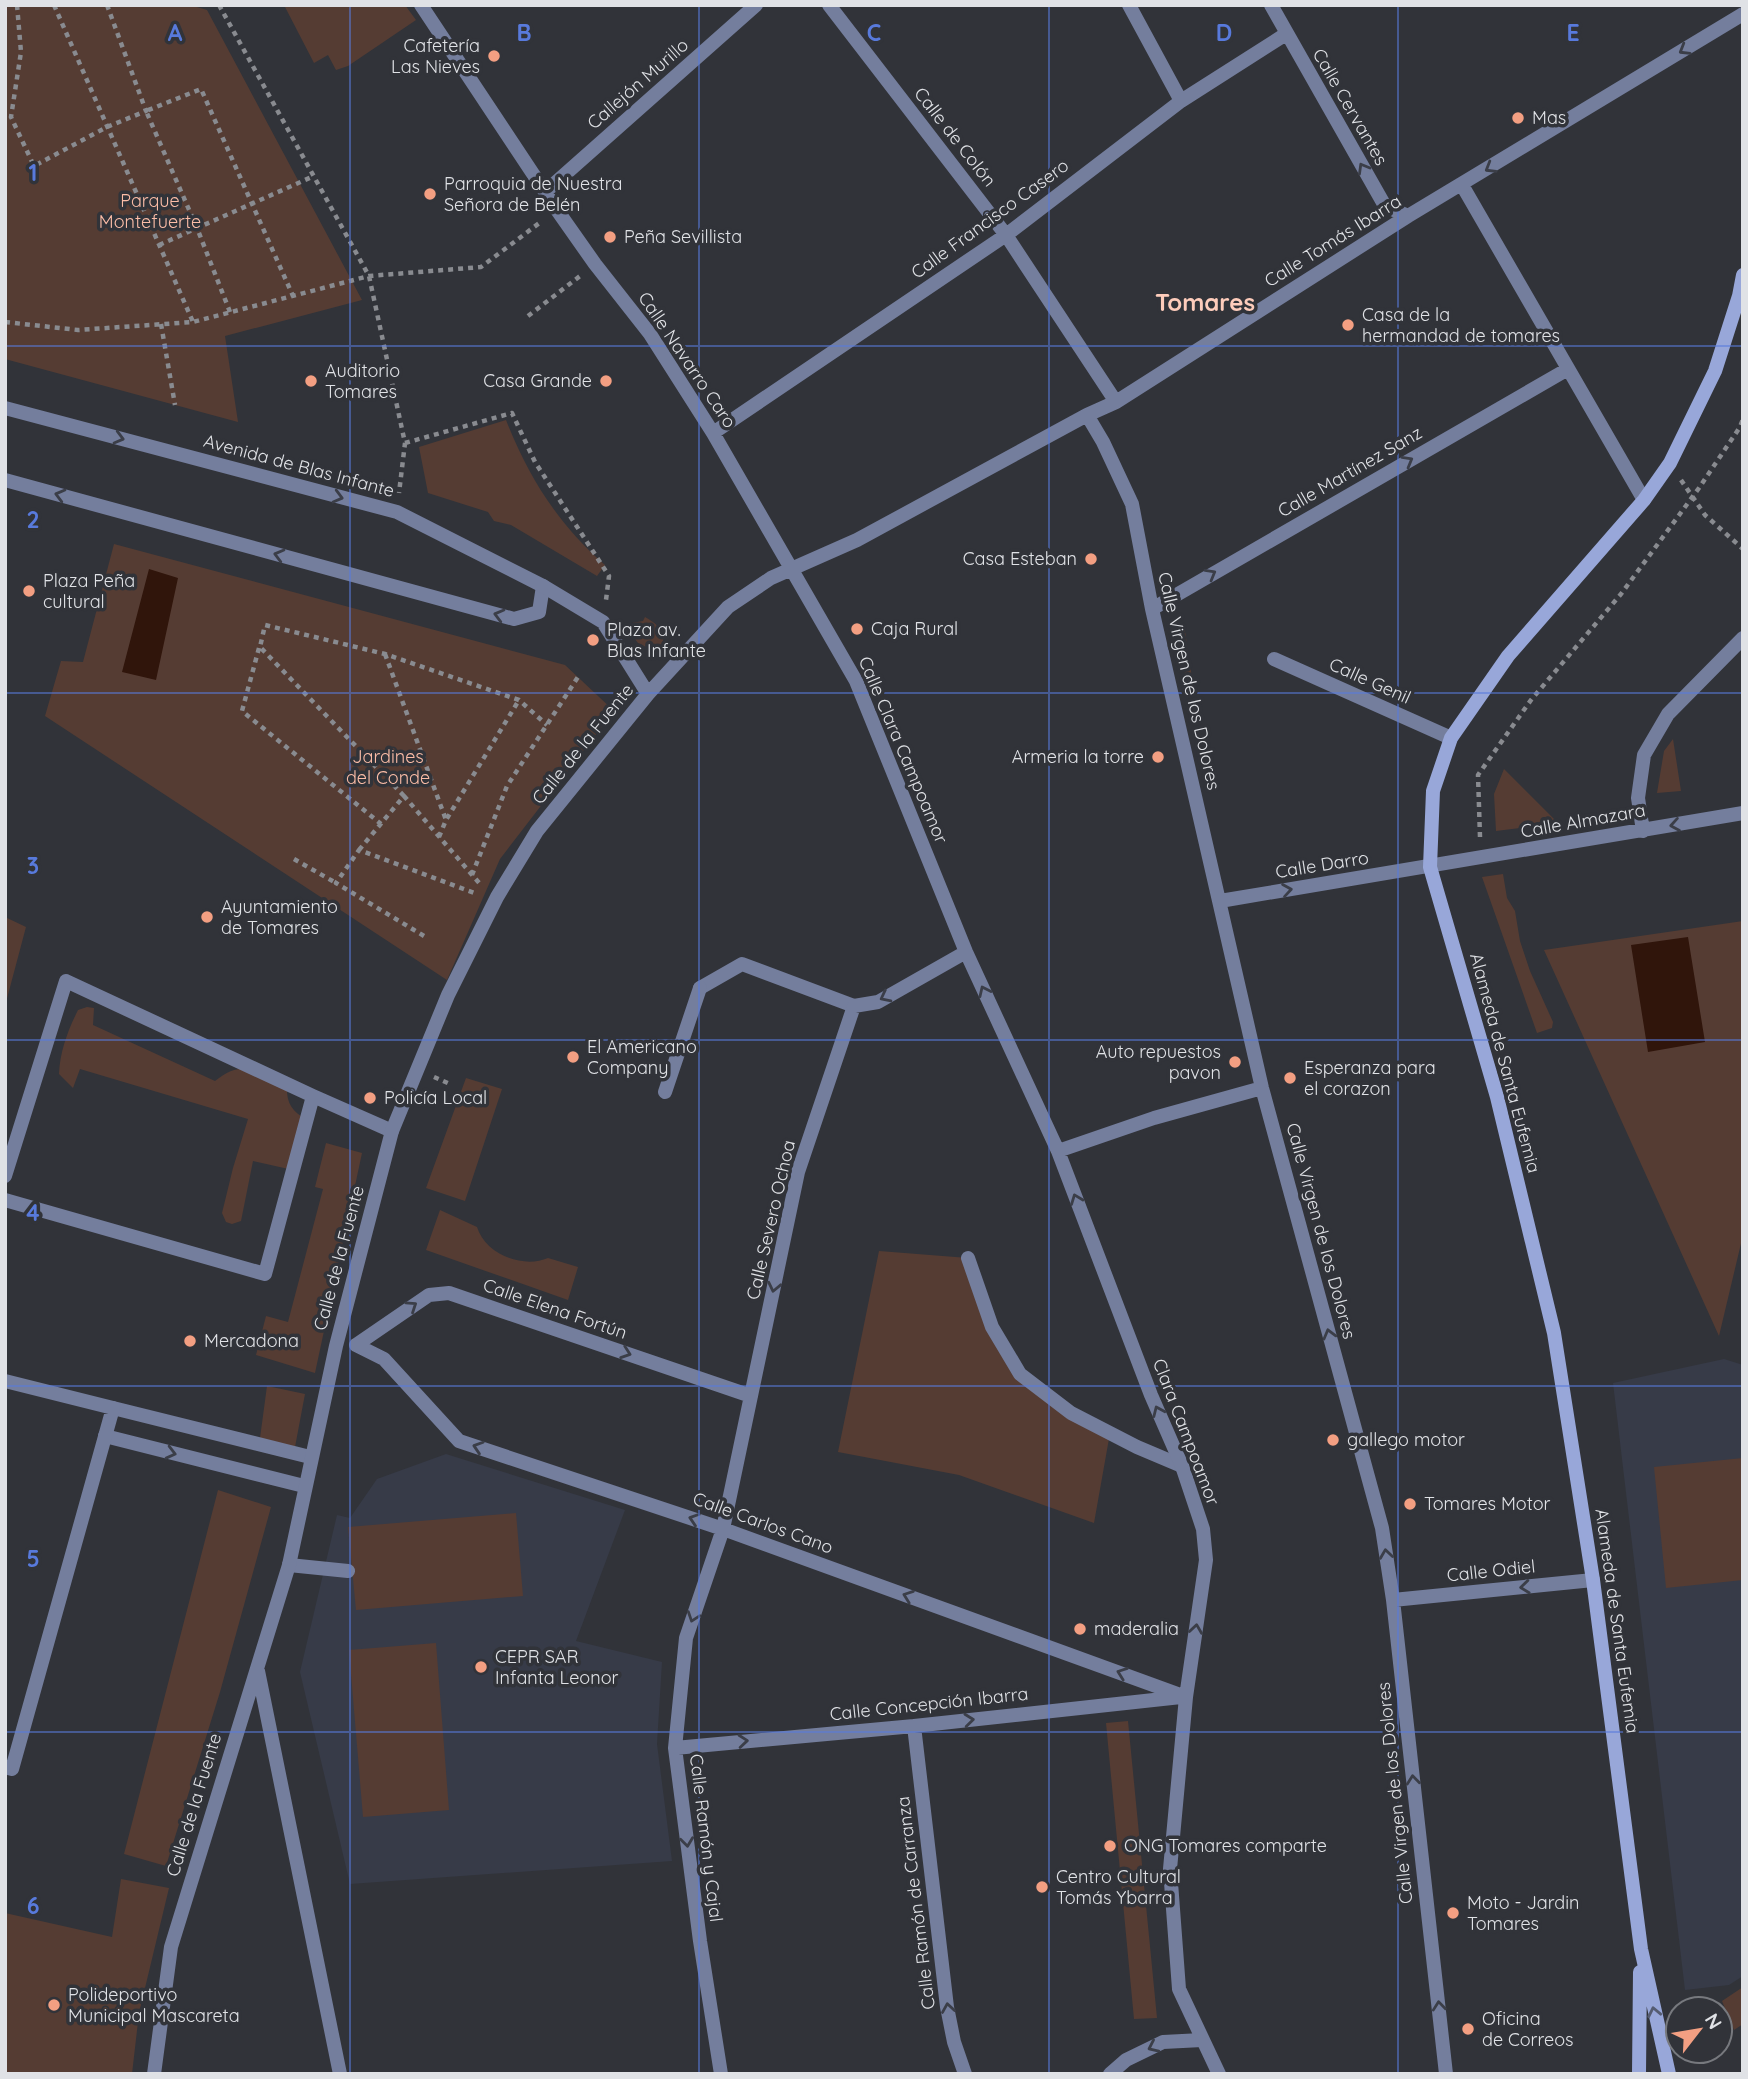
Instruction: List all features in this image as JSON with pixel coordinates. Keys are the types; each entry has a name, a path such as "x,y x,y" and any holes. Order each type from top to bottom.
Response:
{"street":[{"name":"Calle Navarro Caro","path":"421,5 557,210 650,334 713,433 791,570"},
{"name":"Callejón Murillo","path":"545,192 756,5"},
{"name":"Calle de Colón","path":"829,5 1006,235 1116,401"},
{"path":"1129,5 1181,102"},
{"name":"Calle Cervantes","path":"1271,5 1385,206 1408,216"},
{"name":"Calle Tomás Ibarra","path":"791,570 857,540 1116,401 1408,216 1743,14"},
{"name":"Calle Francisco Casero","path":"713,433 1006,235 1181,102 1286,33"},
{"path":"1462,185 1644,500"},
{"name":"Alameda de Santa Eufemia","path":"1669,2074 1641,1949 1593,1580 1554,1333 1497,1097 1430,867 1433,791 1451,738 1508,656 1644,500 1670,463 1715,371 1743,275"},
{"name":"Calle Martínez Sanz","path":"1152,608 1568,369"},
{"name":"Avenida de Blas Infante","path":"5,408 397,512 544,586 603,622 648,694"},
{"name":"Calle Virgen de los Dolores","path":"1087,415 1132,504 1152,608 1262,1088 1382,1528 1393,1600 1446,2074"},
{"path":"5,480 513,619 539,612 544,586"},
{"name":"Calle de la Fuente","path":"153,2074 171,1947 289,1565 310,1457 336,1346 392,1131 448,995 495,901 537,831 648,694 728,607 771,578 791,570"},
{"name":"Calle Clara Campoamor","path":"791,570 856,681 967,952"},
{"path":"1643,831 1638,798 1644,755 1668,714 1743,638"},
{"name":"Calle Genil","path":"1274,659 1451,738"},
{"name":"Calle Almazara","path":"1430,867 1743,813"},
{"name":"Calle Darro","path":"1220,901 1430,867"},
{"path":"665,1092 700,988 742,964 854,1006 878,1002 967,952"},
{"name":"Clara Campoamor","path":"967,952 1058,1151 1150,1395 1182,1466 1203,1529 1206,1560 1186,1697 1170,1869 1179,1989 1219,2074"},
{"path":"5,1176 66,981 392,1131"},
{"name":"Calle Severo Ochoa","path":"723,1529 798,1172 854,1006"},
{"path":"1058,1151 1154,1118 1262,1088"},
{"path":"5,1200 265,1274 313,1096"},
{"path":"968,1258 992,1327 1020,1374 1071,1413 1182,1466"},
{"name":"Calle Elena Fortún","path":"356,1345 429,1295 449,1293 751,1396"},
{"path":"336,1346 356,1345"},
{"name":"Calle Carlos Cano","path":"356,1345 384,1359 460,1441 723,1529 1186,1697"},
{"path":"5,1381 310,1457"},
{"path":"5,1767 12,1769 113,1408"},
{"path":"105,1436 304,1486"},
{"name":"Calle Ramón y Cajal","path":"721,2074 700,1941 675,1748 686,1638 723,1529"},
{"path":"289,1565 348,1571"},
{"name":"Calle Odiel","path":"1393,1600 1593,1580"},
{"path":"257,1668 340,2074"},
{"name":"Calle Concepción Ibarra","path":"675,1748 1186,1697"},
{"name":"Calle Ramón de Carranza","path":"915,1726 947,2007 954,2042 965,2074"},
{"name":"Alameda de Santa Eufemia","path":"1639,2074 1641,1949"},
{"path":"1110,2074 1126,2060 1163,2042 1202,2040"}],"path":[{"path":"17,5 20,52 11,117 34,166 107,127 201,89 293,296"},
{"path":"54,5 192,322"},
{"path":"107,5 146,111 230,312"},
{"path":"219,5 369,276 405,443 397,512"},
{"path":"159,245 314,176"},
{"path":"5,322 78,330 192,322 369,276 481,267 557,210"},
{"path":"528,316 596,264"},
{"path":"161,324 175,405"},
{"path":"405,443 512,413 536,462 609,576 603,622"},
{"path":"1480,858 1478,775 1531,700 1621,594 1693,497 1743,419"},
{"path":"1670,463 1705,515 1743,549"},
{"path":"381,824 242,711 265,625 385,654 519,700 547,725"},
{"path":"260,647 404,796 495,901"},
{"path":"385,654 446,820"},
{"path":"472,875 507,786 578,677"},
{"path":"439,837 446,820 519,700"},
{"path":"336,883 359,850 404,796"},
{"path":"359,850 495,901"},
{"path":"295,859 424,936"}],"shaded area":[{"path":"149,569 178,578 156,680 122,672"},
{"path":"1688,937 1705,1042 1648,1052 1631,945"},
{"path":"1724,1359 1743,1365 1743,1976 1729,1985 1685,1990 1613,1383"},
{"name":"CEPR SAR Infanta Leonor","path":"446,1454 625,1510 576,1641 662,1662 657,1744 672,1861 350,1884 300,1672 337,1515 350,1518 377,1479"}],"green space":[{"name":"Parque Montefuerte","path":"6,5 190,5 207,10 362,300 225,336 238,422 5,359"},
{"path":"284,5 405,5 416,20 348,66 336,70 328,55 314,63"},
{"path":"506,420 546,499 573,533 605,565 597,576 511,525 494,521 488,512 428,493 419,447"},
{"name":"Jardines del Conde","path":"114,544 565,665 614,711 500,859 447,980 45,716 61,661 83,662"},
{"path":"645,617 662,633 661,647 654,646 650,649 638,643 629,631 632,623 643,621"},
{"path":"1176,626 1185,631 1192,678 1186,679"},
{"path":"1673,739 1681,791 1657,793 1664,751"},
{"path":"1504,769 1558,823 1496,831 1494,794"},
{"path":"1503,874 1507,898 1515,911 1520,941 1530,971 1553,1022 1552,1028 1537,1033 1482,877"},
{"path":"5,917 26,927 5,1006"},
{"path":"1743,921 1743,1235 1719,1336 1544,950"},
{"path":"94,1008 93,1025 215,1081 225,1074 243,1068 259,1071 287,1084 290,1105 306,1119 293,1170 253,1161 241,1221 232,1224 226,1222 222,1213 248,1119 80,1069 73,1088 59,1074 61,1057 78,1010"},
{"path":"466,1078 502,1089 465,1201 426,1188"},
{"path":"326,1143 362,1153 315,1373 256,1355 266,1316 288,1322 323,1189 315,1187"},
{"path":"440,1210 477,1227 488,1245 506,1257 527,1262 548,1258 578,1267 568,1300 426,1250"},
{"path":"879,1251 968,1258 1020,1374 1110,1433 1094,1523 959,1475 838,1452"},
{"path":"267,1386 305,1394 295,1447 260,1438"},
{"path":"1743,1458 1743,1580 1666,1588 1654,1467"},
{"path":"218,1490 271,1507 220,1692 166,1866 124,1854"},
{"path":"516,1513 523,1596 356,1610 348,1527"},
{"path":"436,1643 449,1810 363,1817 349,1650"},
{"path":"1128,1721 1157,2018 1134,2019 1106,1723"},
{"name":"Polideportivo Municipal Mascareta","path":"121,1879 169,1888 139,2013 132,2074 5,2074 5,1913 112,1937"},
{"path":"1743,1987 1743,2024 1734,2030 1734,1995 1731,1995"}],"place":[{"name":"Cafetería Las Nieves","path":"494,56"},
{"name":"Mas","path":"1518,118"},
{"name":"Parroquia de Nuestra Señora de Belén","path":"430,194"},
{"name":"Peña Sevillista","path":"610,237"},
{"name":"Casa de la hermandad de tomares","path":"1348,325"},
{"name":"Auditorio Tomares","path":"311,381"},
{"name":"Casa Grande","path":"606,381"},
{"name":"Casa Esteban","path":"1091,559"},
{"name":"Plaza Peña cultural","path":"29,591"},
{"name":"Caja Rural","path":"857,629"},
{"name":"Plaza av. Blas Infante","path":"593,640"},
{"name":"Armeria la torre","path":"1158,757"},
{"name":"Ayuntamiento de Tomares","path":"207,917"},
{"name":"El Americano Company","path":"573,1057"},
{"name":"Auto repuestos pavon","path":"1235,1062"},
{"name":"Esperanza para el corazon","path":"1290,1078"},
{"name":"Policía Local","path":"370,1098"},
{"name":"Mercadona","path":"190,1341"},
{"name":"gallego motor","path":"1333,1440"},
{"name":"Tomares Motor","path":"1410,1504"},
{"name":"maderalia","path":"1080,1629"},
{"name":"CEPR SAR Infanta Leonor","path":"481,1667"},
{"name":"ONG Tomares comparte","path":"1110,1846"},
{"name":"Centro Cultural Tomás Ybarra","path":"1042,1887"},
{"name":"Moto - Jardin Tomares","path":"1453,1913"},
{"name":"Polideportivo Municipal Mascareta","path":"54,2005"},
{"name":"Oficina de Correos","path":"1468,2029"}],"district":[{"name":"Tomares","path":"1205,303"}]}
